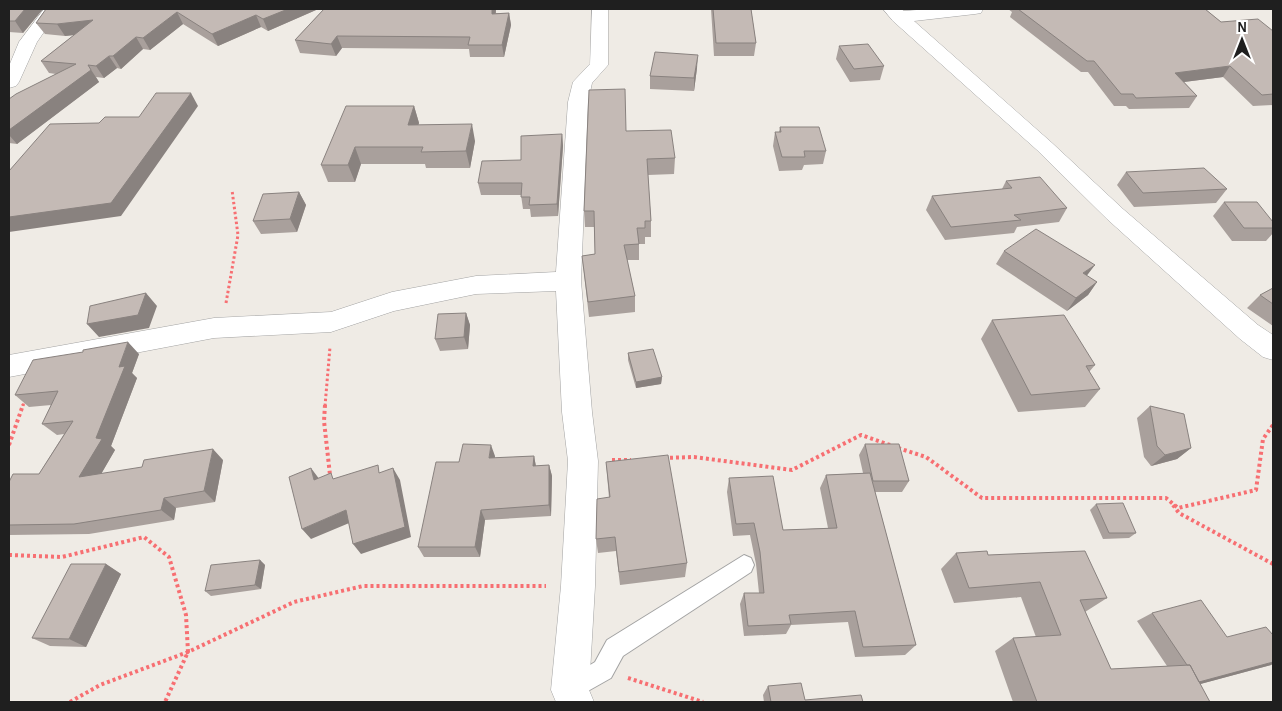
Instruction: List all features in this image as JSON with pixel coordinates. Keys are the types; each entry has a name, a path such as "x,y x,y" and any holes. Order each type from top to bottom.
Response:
{"street":[{"path":"9,82 28,42 52,9"},
{"path":"573,696 583,461 577,412 568,281 578,102 583,82 599,65 600,9"},
{"path":"895,13 975,9"},
{"path":"895,13 1044,146 1115,214 1249,332 1273,349"},
{"path":"9,47 28,42"},
{"path":"21,364 214,328 331,322 392,302 476,285 568,281"}],"lane":[{"path":"573,696 603,670 615,648 744,564"}],"path":[{"path":"214,328 225,305 238,235 232,190"},
{"path":"330,475 324,422 331,322"},
{"path":"9,445 16,428 21,364"},
{"path":"657,459 694,457 792,470 861,435 926,457 982,498 1166,498 1178,508 1256,490 1263,439 1273,425"},
{"path":"583,461 638,459"},
{"path":"1166,498 1179,513 1273,564"},
{"path":"9,555 62,557 144,537 169,556 186,615 188,652 165,702"},
{"path":"70,702 100,685 188,652 294,602 363,586 578,586"},
{"path":"603,670 703,702"}],"building":[{"path":"9,9 25,9 15,21 9,21"},
{"path":"46,9 288,9 263,19 256,15 212,34 177,12 143,38 136,37 113,56 109,56 96,66 88,65 91,70 9,130 9,99 76,64 41,61 93,20 57,24 36,23"},
{"path":"324,9 492,9 492,14 509,13 502,45 468,45 470,37 337,36 331,44 295,40"},
{"path":"713,9 751,9 756,43 716,43"},
{"path":"1018,9 1205,9 1221,22 1258,19 1273,31 1273,94 1262,95 1230,66 1175,73 1197,96 1136,98 1133,94 1121,94 1094,61 1087,61"},
{"path":"868,44 884,66 854,69 839,46"},
{"path":"655,52 698,55 694,78 650,76"},
{"path":"625,89 626,131 671,130 675,158 647,159 651,221 645,221 645,228 637,228 639,244 624,245 635,296 588,302 582,256 595,254 594,211 584,211 589,90"},
{"path":"156,93 191,93 111,203 9,217 9,171 50,124 99,123 105,117 139,117"},
{"path":"346,106 414,106 408,125 472,124 466,151 421,152 423,147 355,147 348,165 321,165"},
{"path":"780,127 819,127 826,151 804,151 805,157 782,157 775,132 781,132"},
{"path":"562,134 557,204 529,205 530,197 521,197 522,183 478,183 482,161 521,160 521,136"},
{"path":"1204,168 1227,189 1143,193 1126,172"},
{"path":"1040,177 1067,208 1014,215 1021,220 951,227 932,196 1012,188 1006,181"},
{"path":"299,192 290,219 253,221 263,194"},
{"path":"1224,202 1257,202 1273,222 1273,228 1244,228"},
{"path":"1036,229 1095,265 1083,273 1097,282 1076,298 1004,251"},
{"path":"1273,288 1273,304 1260,295"},
{"path":"146,293 138,315 87,324 90,306"},
{"path":"466,313 464,337 435,339 438,314"},
{"path":"1064,315 1095,365 1086,366 1100,389 1031,395 992,320"},
{"path":"128,342 119,367 125,366 96,438 102,439 79,477 142,467 144,460 213,449 204,491 164,498 161,510 74,524 9,525 9,482 13,474 39,474 73,421 42,424 58,391 15,395 33,360"},
{"path":"653,349 662,377 636,382 628,353"},
{"path":"1150,406 1184,414 1191,448 1165,455 1157,446"},
{"path":"463,444 491,445 489,458 534,456 533,466 549,465 549,505 481,510 475,547 418,547 436,462 459,462"},
{"path":"865,444 899,444 909,481 873,481"},
{"path":"668,455 687,563 619,572 615,537 596,539 597,499 610,497 606,462"},
{"path":"378,465 379,473 393,468 405,527 353,544 346,510 302,529 289,477 311,468 314,480 331,473 333,479"},
{"path":"870,473 916,645 863,647 855,611 789,615 791,624 748,626 744,593 764,593 760,552 754,523 736,524 729,478 773,476 783,530 837,528 826,475"},
{"path":"1123,503 1136,533 1109,533 1096,504"},
{"path":"987,551 988,555 1085,551 1107,598 1080,600 1111,669 1190,665 1210,702 1037,702 1013,638 1061,635 1040,582 969,588 956,553"},
{"path":"260,560 255,585 205,591 211,565"},
{"path":"71,564 106,564 69,639 32,638"},
{"path":"1201,600 1227,637 1266,627 1273,635 1273,662 1199,682 1190,665 1187,665 1152,613"},
{"path":"801,683 805,700 861,695 863,702 771,702 768,686"}]}
